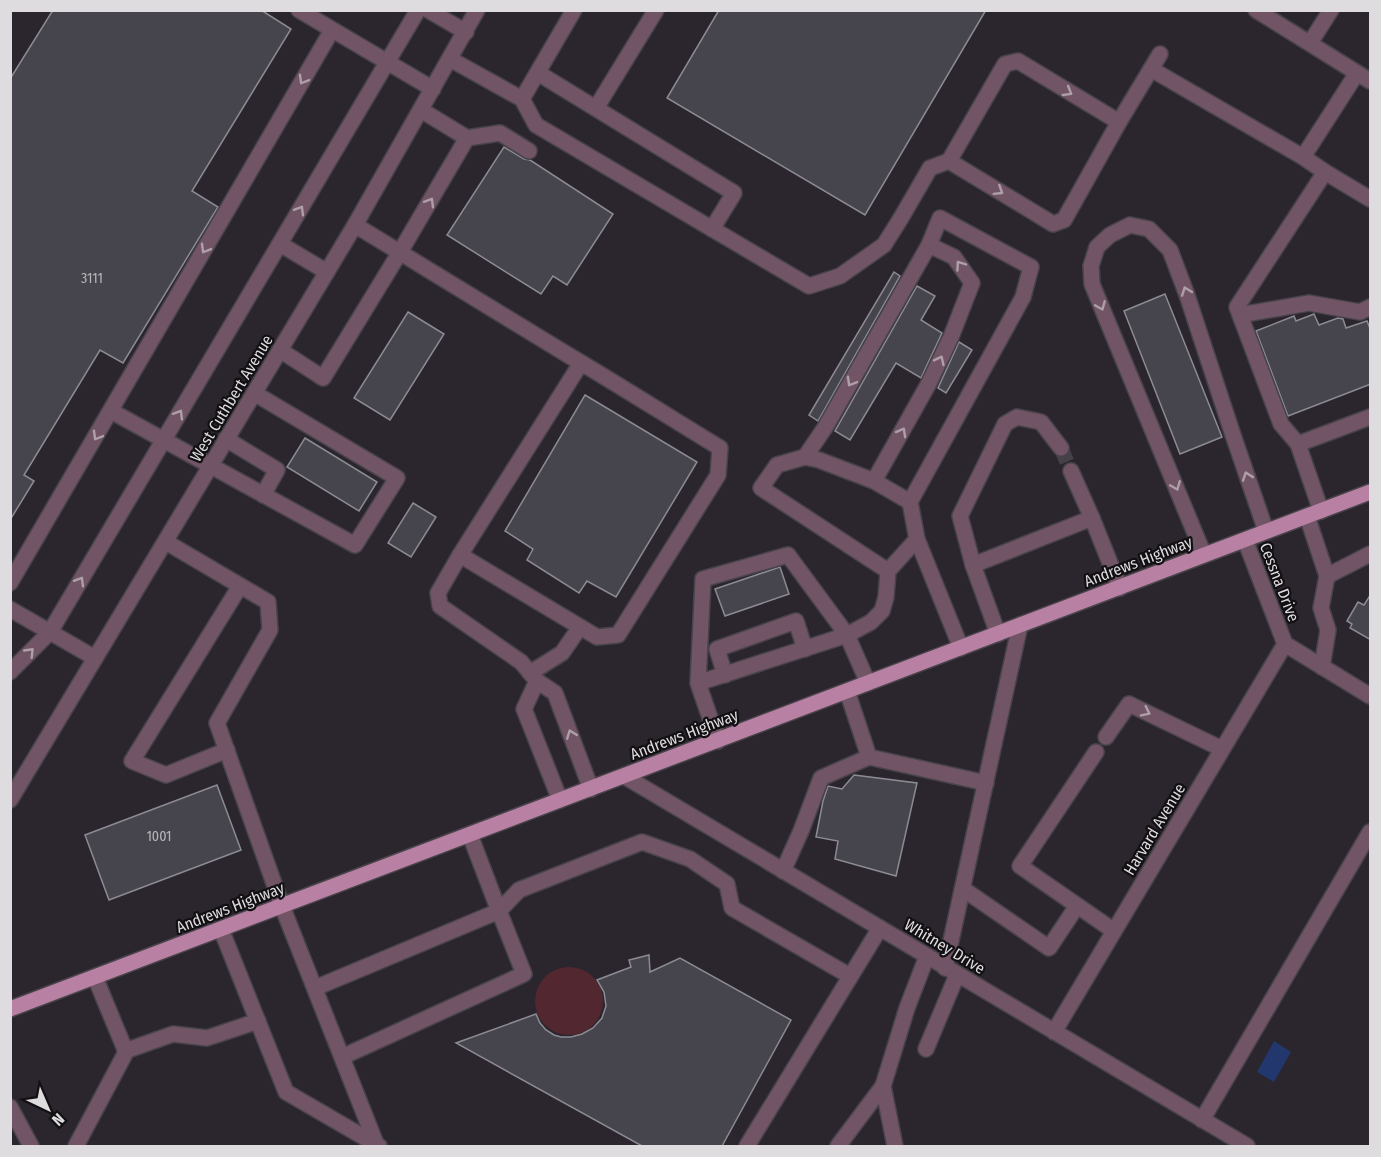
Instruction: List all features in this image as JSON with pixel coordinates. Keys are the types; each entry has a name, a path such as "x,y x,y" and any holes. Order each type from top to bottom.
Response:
{"main road":[{"name":"Andrews Highway","path":"10,1009 1371,492"}],"street":[{"path":"299,10 433,89"},
{"path":"10,672 50,632 418,10"},
{"path":"428,10 466,32"},
{"name":"West Cuthbert Avenue","path":"10,800 355,225 477,10"},
{"path":"522,99 574,10"},
{"path":"596,108 656,10"},
{"path":"1256,10 1364,77 1303,157"},
{"path":"1310,44 1331,10"},
{"path":"10,583 332,30"},
{"path":"949,160 1053,224 1064,220 1160,54"},
{"path":"450,59 522,99 536,125 809,286 840,276 884,245 930,168 949,160 1005,64 1018,61 1119,122"},
{"path":"1151,69 1371,199"},
{"path":"538,73 734,193 712,229"},
{"path":"421,110 467,138 500,133 529,151"},
{"path":"280,350 323,378 467,138"},
{"path":"1322,667 1329,630 1321,608 1327,576 1298,444 1281,424 1237,307 1325,172"},
{"path":"805,457 826,426 929,245 940,218 1031,267 1023,297 910,502 917,538 961,648"},
{"path":"355,225 720,448 718,475 618,635 597,638 460,555"},
{"path":"1204,555 1092,284 1091,266 1097,247 1110,235 1130,225 1149,229 1170,250 1266,531"},
{"path":"280,244 327,272"},
{"path":"874,481 929,383 951,338 972,283 954,257 929,245"},
{"path":"1240,315 1309,303 1360,312 1371,307"},
{"path":"581,363 438,593 440,606 521,662 534,677 555,693 591,789"},
{"path":"111,411 355,545 397,478 254,393"},
{"path":"998,634 973,565 960,516 1005,424 1017,417 1041,422 1061,448"},
{"path":"1298,444 1371,417"},
{"path":"226,439 278,470 264,495"},
{"path":"888,571 761,488 777,465 805,457 874,481 910,502"},
{"path":"1071,471 1120,588"},
{"path":"973,565 1092,518"},
{"path":"698,683 848,635 871,622 882,611 886,597 888,571 917,538"},
{"name":"Cessna Drive","path":"1245,540 1285,644 1371,696"},
{"path":"166,542 268,602 270,630 217,723 282,906 378,1146"},
{"path":"1327,576 1371,554"},
{"path":"718,741 698,683 703,579 788,555 848,635 868,683"},
{"path":"227,750 166,775 132,761 240,586"},
{"path":"10,609 96,658"},
{"path":"725,675 717,649 795,621 805,649"},
{"path":"926,1049 951,971 963,889 1020,625"},
{"path":"560,800 524,709 534,677 562,653 580,627"},
{"name":"Harvard Avenue","path":"1054,1032 1285,644"},
{"path":"847,692 869,757"},
{"path":"1106,737 1130,704 1222,749"},
{"path":"1096,752 1020,866 1114,931"},
{"path":"783,871 801,831 820,778 869,757 986,783"},
{"name":"Whitney Drive","path":"624,776 1247,1146"},
{"path":"1202,1120 1371,832"},
{"path":"342,1058 524,974 470,835"},
{"path":"315,988 499,911 519,890 642,842 690,860 727,884 732,908 850,976"},
{"path":"963,889 1049,948 1077,906"},
{"path":"747,1146 880,928"},
{"path":"221,929 286,1092 378,1146"},
{"path":"838,1146 883,1086 907,1008 927,956"},
{"path":"76,1146 126,1052 96,977"},
{"path":"125,1051 173,1034 207,1038 258,1021"},
{"path":"883,1086 895,1146"},
{"path":"10,1107 31,1146"}],"shaded area":[{"path":"562,967 576,967 588,972 598,982 603,1001 598,1020 588,1030 576,1035 562,1035 550,1030 540,1020 535,1008 535,994 540,982 550,972"}],"water":[{"path":"1274,1041 1291,1052 1274,1082 1257,1072"}],"building":[{"path":"53,10 261,10 291,29 192,191 218,207 123,363 100,350 24,475 34,481 10,520 10,79"},
{"path":"719,10 986,10 865,215 667,98"},
{"path":"504,147 530,160 613,214 567,285 553,276 541,294 447,235"},
{"path":"894,272 900,276 818,421 809,415"},
{"path":"917,286 935,296 921,320 942,333 921,378 896,363 850,440 835,431"},
{"path":"1165,294 1222,437 1180,454 1124,311"},
{"path":"408,312 444,334 390,420 354,398"},
{"path":"1314,314 1319,325 1338,318 1343,319 1346,328 1367,321 1371,331 1371,384 1288,416 1256,331 1294,316 1296,321"},
{"path":"959,342 972,350 946,393 938,388"},
{"path":"585,395 697,462 616,597 587,581 579,593 527,560 533,549 505,531"},
{"path":"305,438 377,482 359,511 287,467"},
{"path":"413,503 436,517 411,557 388,543"},
{"path":"780,567 789,594 725,616 715,589"},
{"path":"1371,594 1371,640 1350,628 1352,624 1347,621 1358,602 1364,605"},
{"path":"854,775 917,783 896,876 835,859 838,841 816,837 828,786 842,789"},
{"path":"217,785 241,850 109,900 85,835"},
{"path":"649,955 650,972 680,958 791,1020 722,1146 642,1146 456,1043 536,1014 546,1030 554,1035 571,1037 582,1034 593,1028 602,1018 606,1006 604,992 597,980 631,967 629,960"}],"tunnel":[{"path":"1061,448 1071,471"}]}
